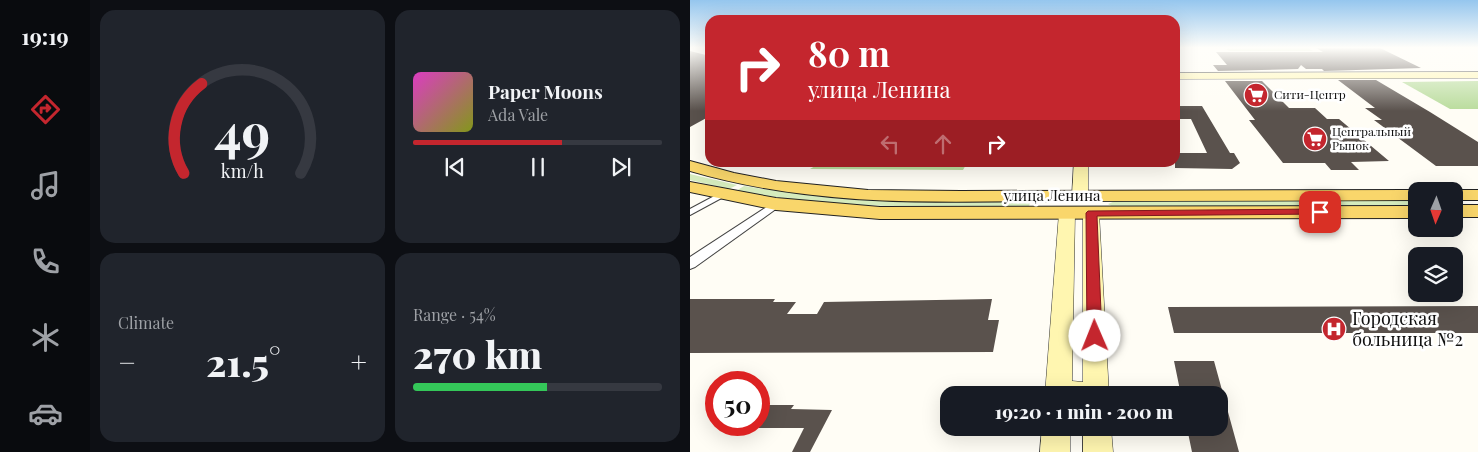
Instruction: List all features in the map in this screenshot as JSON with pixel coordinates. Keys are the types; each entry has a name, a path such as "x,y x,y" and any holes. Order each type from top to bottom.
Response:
{"main road":[{"path":"1180,76 1478,75"},
{"name":"улица Ленина","path":"690,166 765,184 850,193 931,197 1408,195"},
{"path":"1080,167 1080,196 1091,213 1096,386"},
{"name":"улица Ленина","path":"690,187 776,204 880,213 1408,212"},
{"path":"1463,195 1478,194"},
{"path":"1058,386 1067,213 1080,196"},
{"path":"1463,211 1478,211"},
{"path":"1055,452 1056,436"},
{"path":"1097,436 1098,452"}],"street":[{"path":"690,212 723,195"},
{"path":"690,264 776,204"}],"green space":[{"path":"1478,81 1478,109 1450,109 1402,82"},
{"path":"813,167 965,167 963,170 810,169"},
{"path":"690,174 737,185 729,189 690,180"},
{"path":"744,186 815,195 886,200 1030,202 1029,207 918,207 845,204 772,197 736,191"},
{"path":"1408,200 1408,205 1113,207 1108,204 1115,201"}],"building":[{"path":"690,69 705,69 705,119 690,127"},
{"path":"1216,69 1294,69 1218,71"},
{"path":"1322,69 1386,69 1324,71"},
{"path":"1338,80 1376,80 1430,112 1478,142 1478,166 1436,166 1374,120 1382,120 1365,108 1375,108"},
{"name":"Центральный Рынок","path":"1225,81 1262,81 1289,108 1315,108 1327,119 1339,119 1389,161 1351,162 1359,170 1331,170 1325,163 1283,163 1249,120 1255,120"},
{"path":"1180,106 1202,106 1230,153 1234,153 1240,163 1232,169 1175,168 1180,167 1180,153 1207,153 1191,119 1180,119"},
{"path":"690,299 775,299 773,302 796,302 787,314 817,314 824,302 992,299 988,320 999,320 993,352 690,353"},
{"path":"1478,306 1478,333 1174,333 1168,307"},
{"path":"1174,361 1214,361 1221,386 1179,386"},
{"path":"770,405 794,405 791,409 832,410 810,452 792,452 804,428 770,428"},
{"path":"1228,412 1239,452 1192,452 1189,436 1228,436"}],"place":[{"name":"Сити-Центр","path":"1256,95"},
{"name":"Центральный Рынок","path":"1315,139"},
{"name":"Городская больница №2","path":"1334,329"}],"route":[{"path":"1095,336 1091,213 1320,212"}]}
